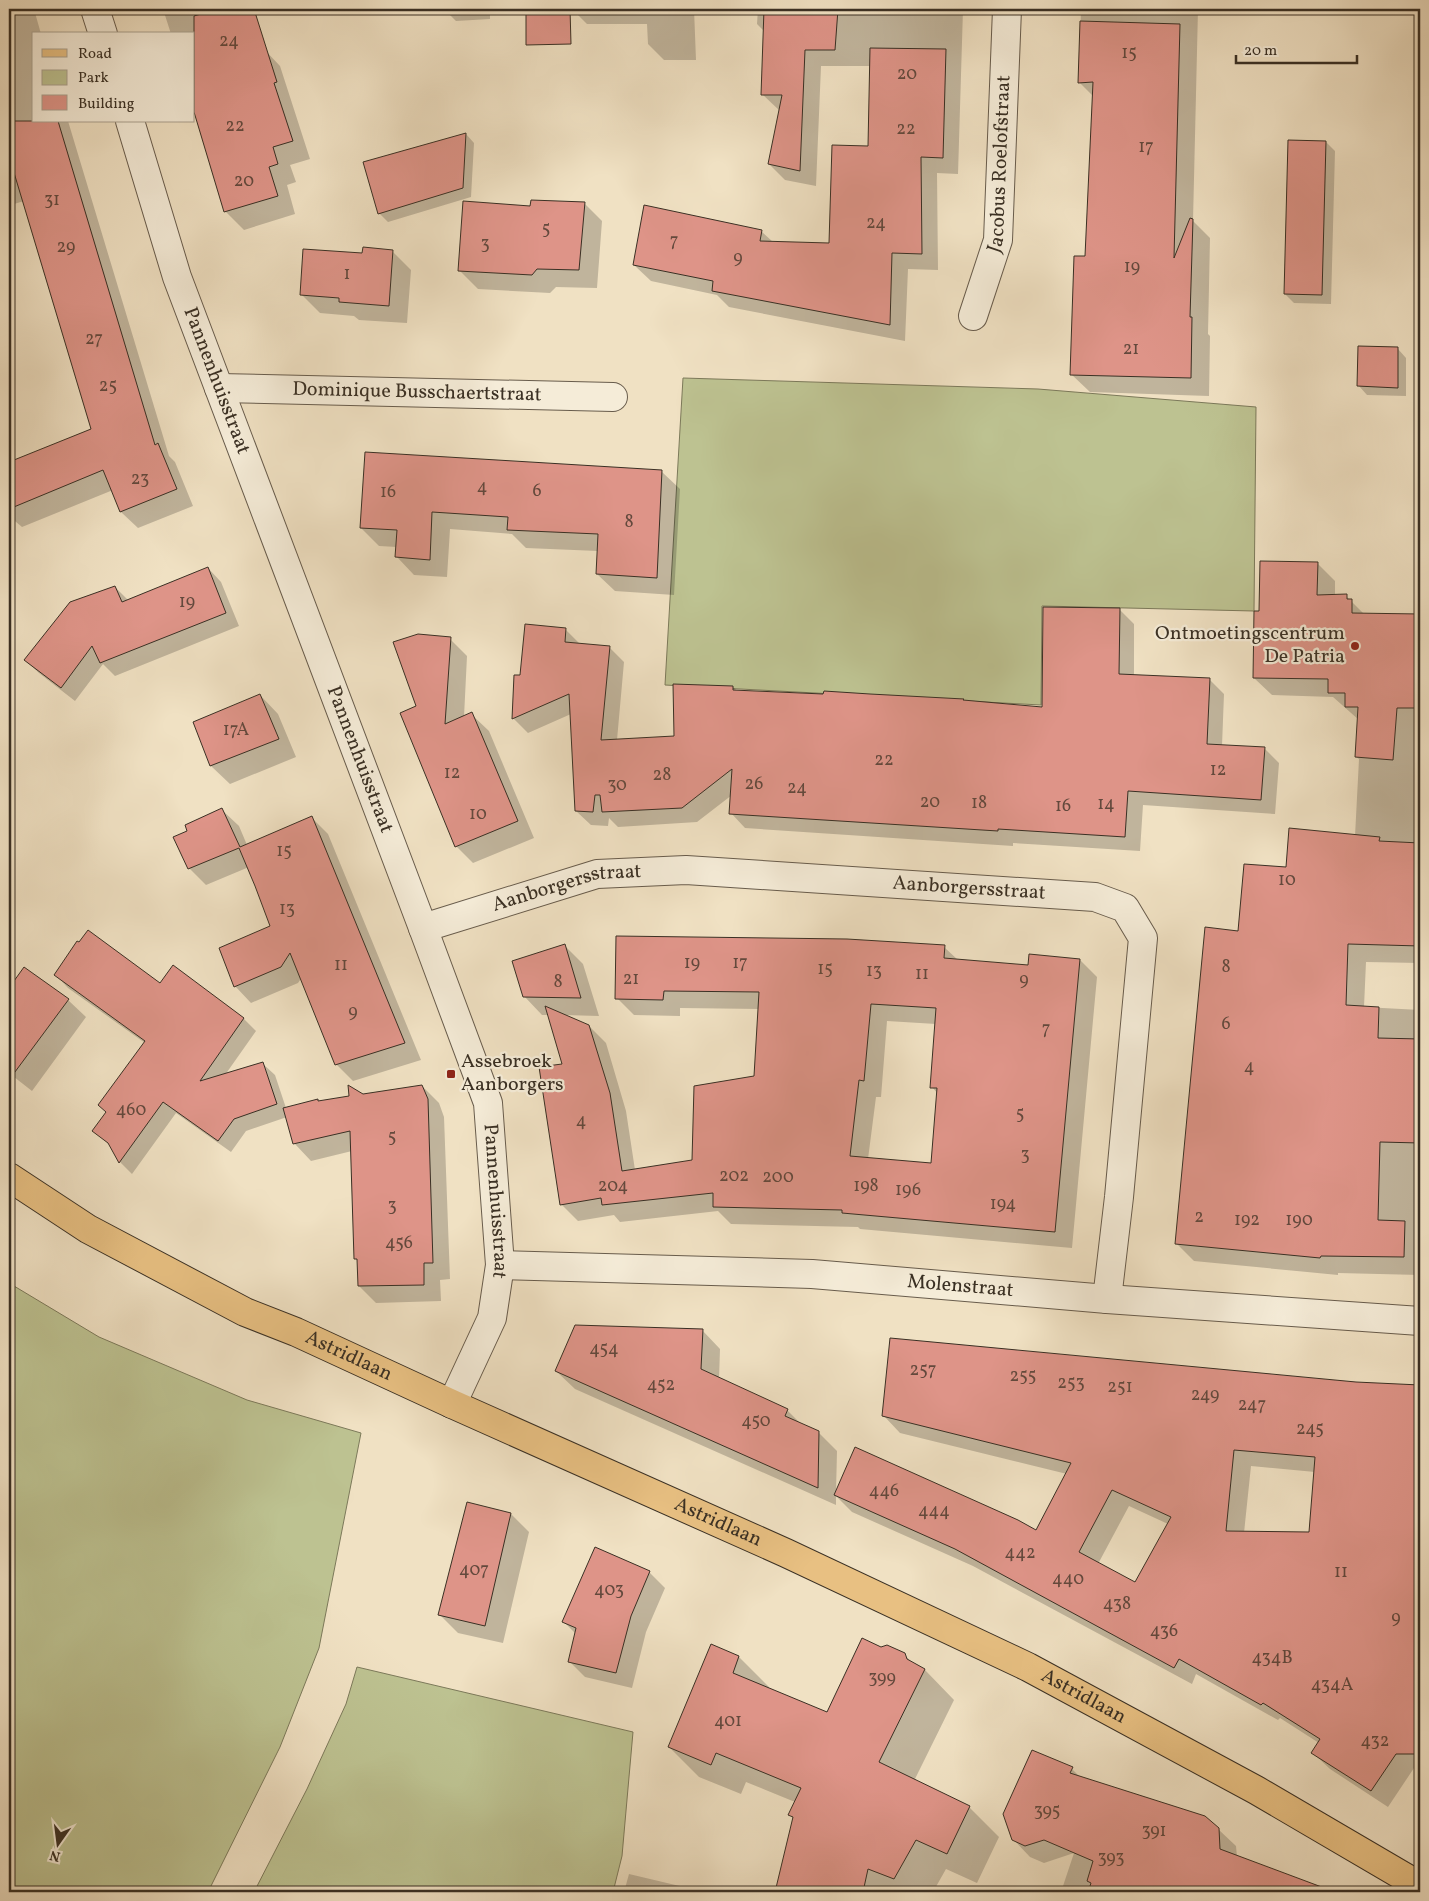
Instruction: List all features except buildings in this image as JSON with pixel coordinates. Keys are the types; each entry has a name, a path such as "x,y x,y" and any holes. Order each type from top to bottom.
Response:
{"main road":[{"name":"Astridlaan","path":"9,1177 88,1229 245,1312 296,1332 786,1553 1028,1667 1256,1790 1420,1886"}],"street":[{"path":"95,9 102,32"},
{"name":"Jacobus Roelofstraat","path":"973,316 998,240 1006,9"},
{"name":"Pannenhuisstraat","path":"130,122 177,277 424,928 488,1103 500,1265 492,1318 452,1404"},
{"name":"Dominique Busschaertstraat","path":"219,388 613,397"},
{"name":"Aanborgersstraat","path":"424,928 597,874 686,870 1095,897 1124,908 1142,938 1119,1197 1107,1298"},
{"name":"Molenstraat","path":"500,1265 812,1274 1420,1321"}],"green space":[{"path":"683,378 1038,389 1256,407 1254,611 1042,606 1041,705 665,685"},
{"path":"9,1283 99,1337 247,1400 361,1433 319,1648 280,1747 208,1892 9,1892"},
{"path":"357,1667 633,1732 622,1856 613,1892 254,1892 307,1789 346,1704"}],"place":[{"name":"Ontmoetingscentrum De Patria","path":"1355,646"},
{"name":"Assebroek Aanborgers","path":"451,1074"}]}
